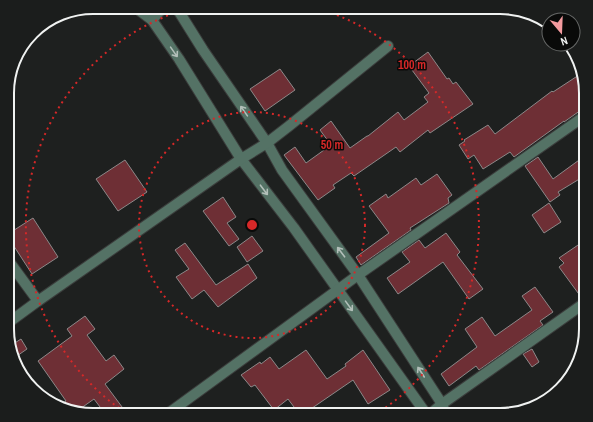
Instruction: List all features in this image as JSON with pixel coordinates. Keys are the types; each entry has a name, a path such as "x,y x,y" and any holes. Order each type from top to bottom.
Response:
{"street":[{"path":"144,14 152,20 179,59 241,158 294,228 423,408"},
{"path":"152,20 157,14"},
{"path":"181,14 214,67 267,143 282,170 358,274 443,408"},
{"path":"14,319 241,158 267,143 388,46"},
{"path":"176,408 358,274 579,120"},
{"path":"14,268 38,301"},
{"path":"437,408 579,307"}],"building":[{"path":"428,52 447,79 449,78 453,84 456,82 473,104 430,133 428,130 400,152 396,147 354,176 351,173 333,185 335,188 318,200 284,155 295,147 306,163 331,145 320,130 331,121 350,148 398,112 404,120 428,102 424,97 429,93 409,66"},
{"path":"280,69 295,90 265,111 250,89"},
{"path":"577,76 579,88 579,111 514,157 510,152 483,169 474,155 468,159 459,145 465,141 464,140 488,125 495,134 552,91 553,92"},
{"path":"538,157 553,179 579,160 579,179 558,192 560,195 550,202 525,166"},
{"path":"125,160 147,192 118,211 96,179"},
{"path":"437,174 452,195 448,198 449,203 410,228 411,230 361,265 356,257 389,233 369,206 386,194 388,198 416,178 421,185"},
{"path":"223,197 236,217 227,223 239,239 229,246 203,211"},
{"path":"549,203 561,222 544,233 532,215"},
{"path":"33,218 58,257 32,274 14,246 14,230"},
{"path":"446,233 460,252 457,255 483,289 469,299 443,262 398,294 387,278 410,262 402,252 419,240 425,248"},
{"path":"252,236 263,251 247,262 237,247"},
{"path":"185,243 216,285 248,264 257,278 218,307 204,290 192,299 176,277 189,269 175,250"},
{"path":"579,244 579,294 559,267 564,263 559,258"},
{"path":"535,287 553,312 540,321 543,325 479,370 476,366 449,386 441,374 477,347 465,329 482,317 495,336 532,310 522,296"},
{"path":"85,316 95,329 87,335 106,361 114,355 124,369 105,384 123,408 101,408 94,399 83,407 64,402 66,401 38,361 72,336 67,329"},
{"path":"21,339 27,349 19,355 16,342"},
{"path":"532,349 539,362 532,367 523,354"},
{"path":"306,350 327,379 346,366 345,364 363,350 390,390 368,404 353,380 312,408 295,408 288,399 277,408 272,408 255,385 251,387 241,375 260,362 261,364 270,357 279,369"}]}
